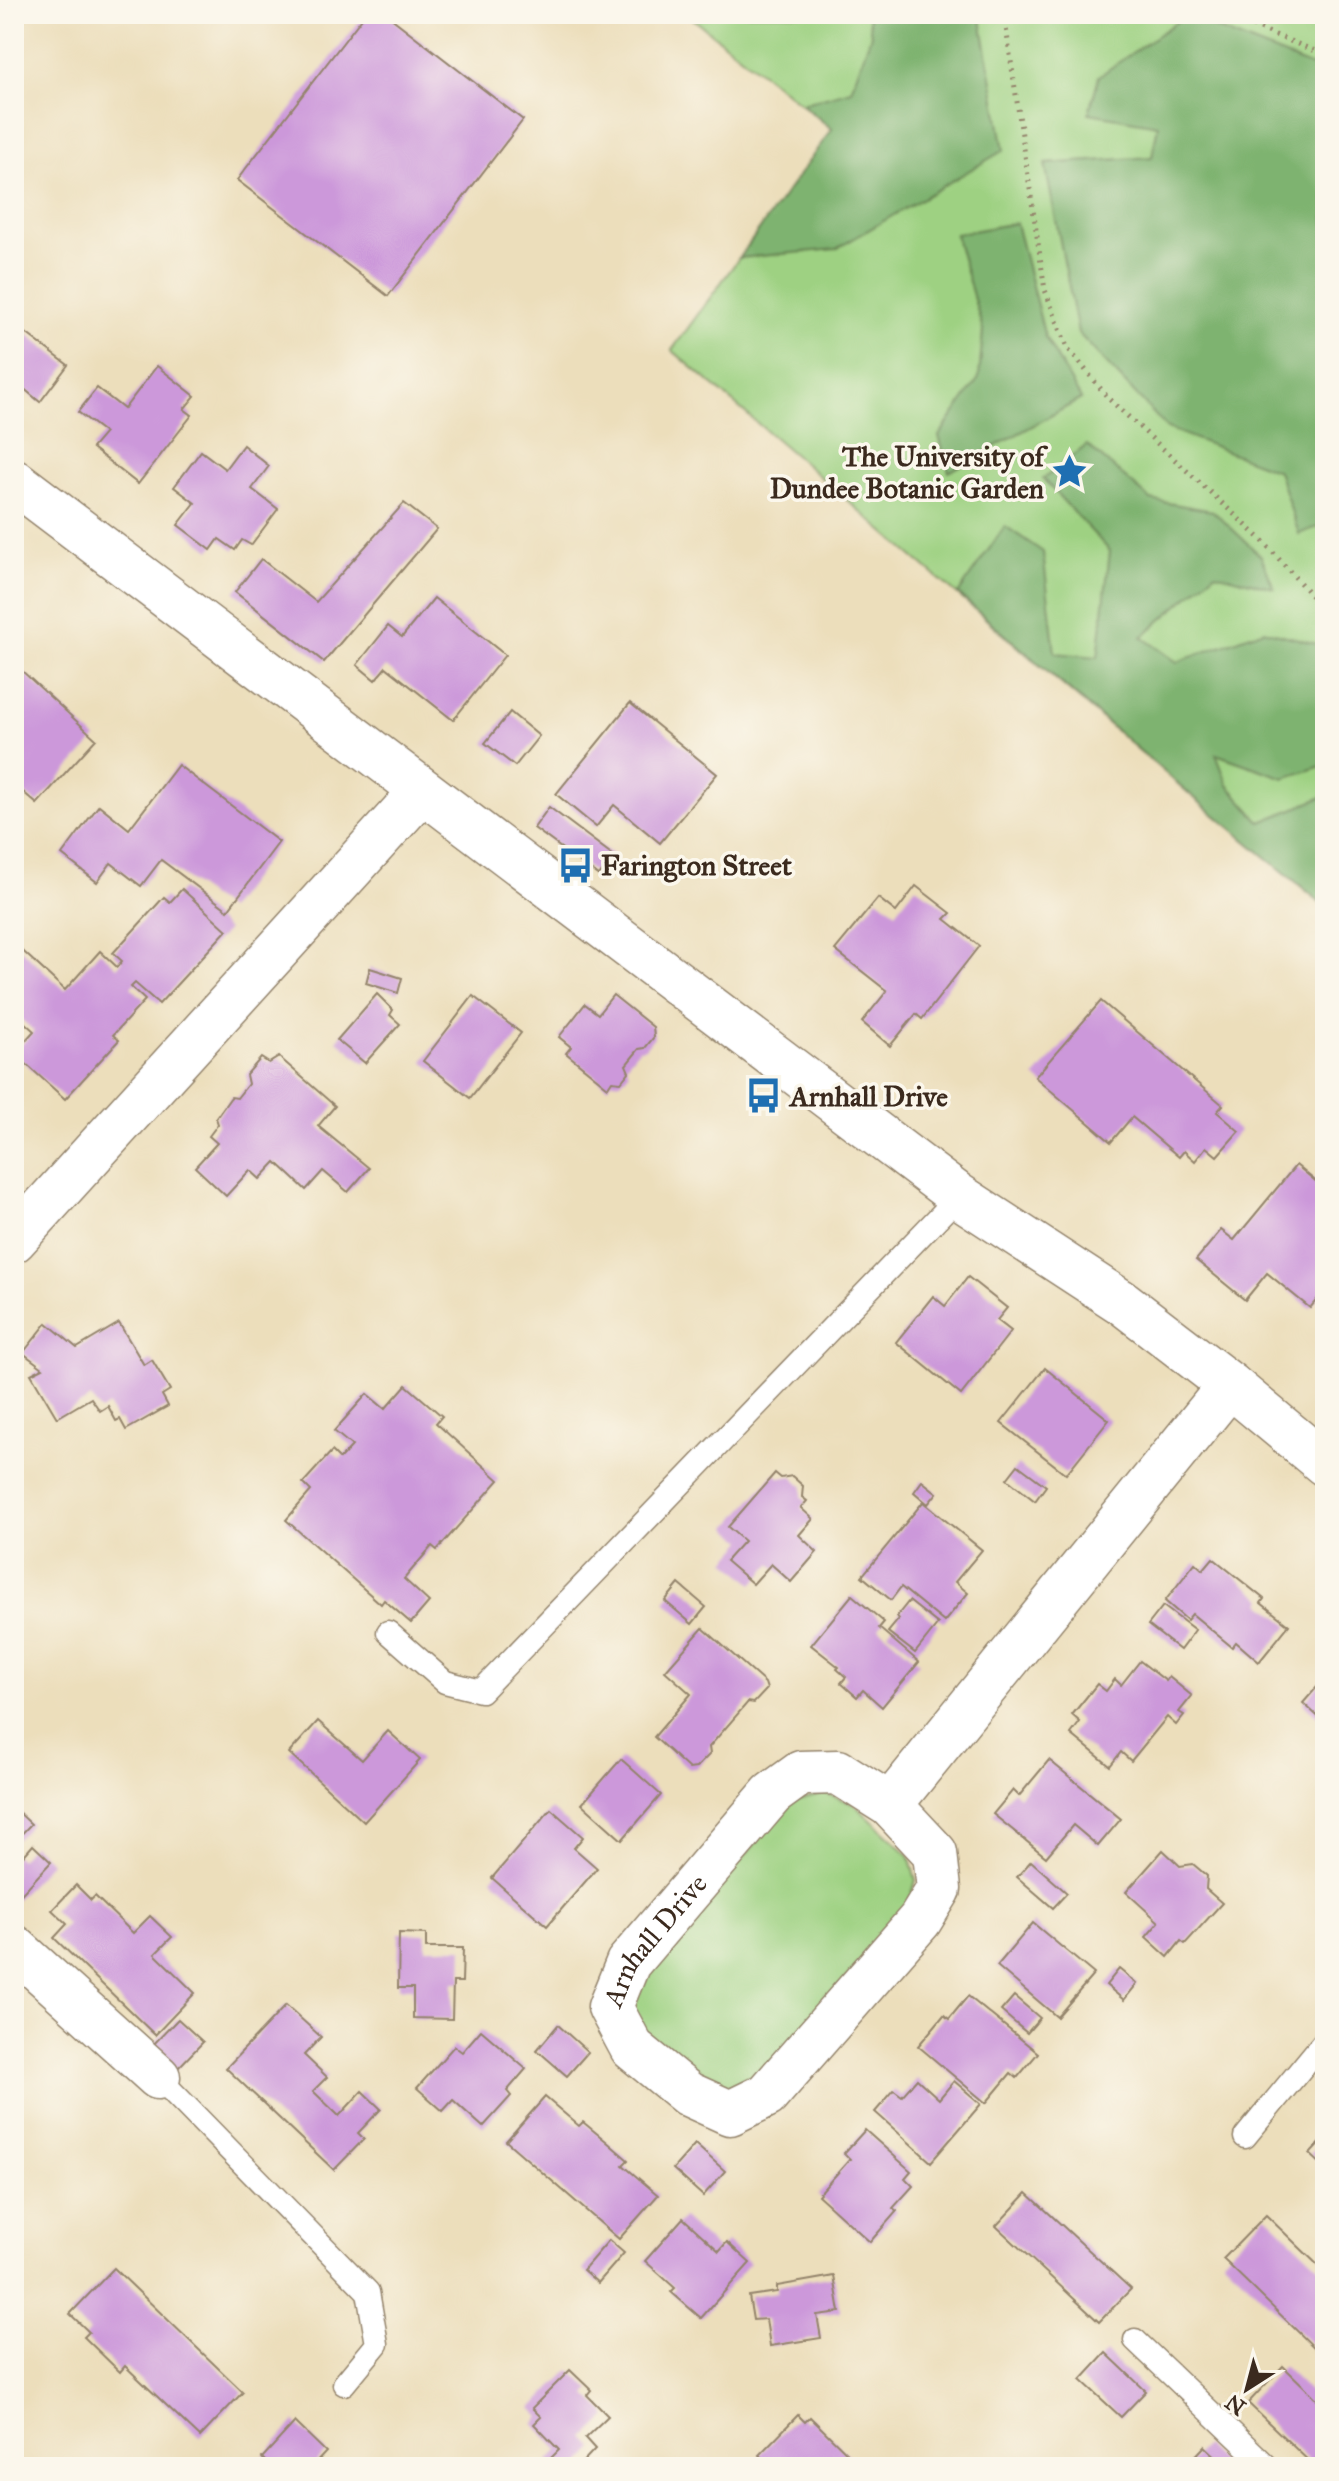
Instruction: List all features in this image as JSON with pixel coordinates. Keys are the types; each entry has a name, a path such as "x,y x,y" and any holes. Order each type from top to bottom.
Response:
{"street":[{"path":"14,481 959,1196 1123,1303 1230,1385 1325,1464"},
{"path":"14,1240 422,791"},
{"path":"890,1805 1230,1385"},
{"name":"Arnhall Drive","path":"838,1772 890,1805 935,1853 939,1889 920,1920 767,2095 730,2113 688,2094 632,2048 610,2007 628,1963 772,1794 801,1773 838,1772"},
{"path":"14,1947 158,2077"}],"lane":[{"path":"388,1632 445,1682 481,1691 959,1196"},
{"path":"1245,2137 1325,2040"},
{"path":"158,2077 368,2292 377,2344 344,2384"},
{"path":"1135,2340 1268,2467"}],"path":[{"path":"1004,14 1045,290 1067,347 1109,399 1262,540 1325,611"},
{"path":"1223,14 1325,55"}],"green space":[{"name":"The University of Dundee Botanic Garden","path":"687,14 1325,14 1325,906 672,350 833,129"},
{"path":"868,14 980,14 1004,150 836,249 739,258 832,129 801,104 851,90 871,35"},
{"path":"1185,16 1325,72 1325,524 1299,534 1278,471 1167,428 1078,333 1045,164 1152,157 1158,125 1089,113 1099,76"},
{"path":"1016,223 1045,337 1081,399 949,472 939,436 979,378 983,330 955,234"},
{"path":"1087,445 1151,500 1213,511 1261,556 1274,588 1215,573 1142,637 1177,662 1264,630 1325,646 1325,765 1284,778 1216,754 1228,785 1261,822 1325,796 1325,906 958,594 1005,526 1043,552 1055,653 1098,657 1110,551 1043,479"},
{"path":"825,1793 854,1804 909,1855 916,1880 908,1908 756,2081 730,2089 701,2081 645,2037 633,2009 640,1974 793,1801"}],"building":[{"path":"365,14 386,14 523,120 388,296 237,180"},
{"path":"14,324 68,365 40,402 23,388 14,399"},
{"path":"157,366 195,396 184,409 192,415 138,484 92,448 105,433 78,412 97,388 124,409"},
{"path":"243,445 269,466 252,489 278,509 251,545 242,540 235,550 219,539 211,550 178,525 195,503 174,487 201,451 225,469"},
{"path":"404,503 437,529 324,662 235,592 261,559 316,602"},
{"path":"434,598 505,655 453,720 386,667 375,680 357,665 388,626 402,637"},
{"path":"14,642 21,670 96,739 37,804 14,784"},
{"path":"630,703 717,774 660,843 614,805 596,827 556,794"},
{"path":"510,712 539,736 515,766 485,743"},
{"path":"178,765 279,842 228,910 161,860 141,886 111,863 97,882 62,855 99,805 129,829"},
{"path":"549,807 614,856 599,876 534,828"},
{"path":"916,886 951,913 945,919 979,946 922,1019 916,1014 890,1046 862,1022 887,991 835,950 878,898 896,912"},
{"path":"182,889 227,930 159,1004 135,983 131,987 145,1000 113,1035 119,1040 65,1099 14,1053 34,1031 14,1013 14,943 65,990 100,951 117,967 122,961 113,953 164,897 170,902"},
{"path":"370,968 402,978 398,993 366,983"},
{"path":"377,994 393,1010 390,1015 400,1024 365,1063 337,1040"},
{"path":"613,995 653,1027 654,1037 626,1065 629,1072 621,1082 612,1081 608,1087 566,1053 571,1047 559,1037 585,1004 598,1014"},
{"path":"473,996 521,1033 470,1098 423,1061"},
{"path":"1101,1001 1223,1105 1217,1112 1239,1131 1217,1156 1206,1147 1195,1161 1184,1151 1179,1157 1132,1117 1111,1142 1035,1077"},
{"path":"279,1057 335,1106 318,1126 369,1168 348,1192 323,1171 306,1190 276,1162 260,1179 250,1170 226,1196 195,1167 217,1143 209,1136 218,1124 216,1118 231,1097 237,1098 248,1084 246,1075 261,1058 269,1063"},
{"path":"1296,1165 1325,1189 1325,1290 1310,1308 1267,1273 1245,1300 1196,1260 1221,1230 1234,1240"},
{"path":"968,1277 1007,1308 997,1320 1011,1331 961,1395 896,1342 933,1296 945,1306"},
{"path":"47,1323 77,1348 119,1323 144,1365 152,1360 170,1390 162,1395 168,1406 126,1430 120,1419 116,1421 108,1406 100,1411 91,1398 57,1418 31,1374 43,1368 23,1353"},
{"path":"1045,1368 1109,1420 1066,1474 1001,1423"},
{"path":"406,1385 442,1416 436,1423 499,1480 437,1550 432,1546 404,1579 429,1602 411,1623 384,1600 381,1604 286,1520 311,1491 303,1483 332,1451 340,1459 352,1446 334,1431 367,1394 385,1409"},
{"path":"1018,1465 1046,1486 1035,1501 1007,1479"},
{"path":"775,1473 781,1478 792,1476 803,1486 802,1497 807,1501 801,1508 813,1519 799,1535 817,1552 791,1582 771,1564 753,1584 726,1561 744,1541 728,1527"},
{"path":"922,1481 937,1493 928,1504 914,1492"},
{"path":"923,1502 982,1550 955,1582 968,1593 944,1622 901,1587 891,1600 862,1576"},
{"path":"1213,1558 1264,1599 1261,1603 1289,1625 1259,1662 1236,1642 1232,1647 1192,1614 1187,1620 1165,1601 1195,1563 1203,1570"},
{"path":"679,1584 706,1607 692,1624 665,1601"},
{"path":"852,1595 884,1622 879,1628 919,1662 882,1707 863,1690 857,1697 841,1683 846,1677 837,1669 839,1667 811,1645"},
{"path":"909,1601 938,1624 915,1653 888,1632"},
{"path":"1163,1606 1195,1630 1180,1650 1148,1625"},
{"path":"703,1628 765,1683 767,1689 754,1703 748,1702 709,1747 710,1754 696,1768 689,1769 654,1737 691,1694 665,1671"},
{"path":"1140,1661 1166,1681 1169,1677 1192,1696 1179,1712 1184,1715 1176,1725 1167,1717 1131,1761 1121,1752 1110,1766 1071,1734 1080,1722 1072,1715 1097,1684 1106,1691 1115,1679 1121,1685"},
{"path":"1325,1678 1325,1723 1303,1703"},
{"path":"318,1721 362,1760 388,1731 420,1760 364,1822 289,1753"},
{"path":"621,1759 661,1795 622,1840 582,1804"},
{"path":"1049,1760 1121,1819 1098,1846 1073,1825 1046,1857 993,1814 1013,1790 1019,1796"},
{"path":"14,1808 31,1824 14,1842"},
{"path":"551,1809 583,1837 574,1848 597,1868 547,1926 492,1878"},
{"path":"33,1845 51,1862 14,1902 14,1854 20,1860"},
{"path":"1163,1850 1180,1866 1193,1864 1207,1876 1206,1889 1222,1903 1185,1944 1181,1941 1168,1957 1146,1937 1159,1922 1126,1892"},
{"path":"1031,1861 1067,1893 1053,1908 1017,1877"},
{"path":"76,1885 91,1900 95,1896 133,1933 150,1916 172,1937 155,1954 195,1993 155,2035 54,1938 67,1924 52,1910"},
{"path":"1033,1923 1094,1974 1057,2017 997,1966"},
{"path":"399,1933 426,1934 426,1948 463,1948 462,1982 453,1982 452,2019 413,2018 413,1988 398,1988"},
{"path":"1119,1969 1137,1984 1124,2000 1106,1985"},
{"path":"968,1996 1038,2053 1017,2078 1011,2073 986,2103 918,2046 944,2015 949,2019"},
{"path":"1014,1996 1040,2018 1027,2033 1001,2011"},
{"path":"286,2005 321,2037 304,2055 327,2077 313,2091 339,2116 362,2091 381,2109 358,2133 364,2139 334,2170 226,2068"},
{"path":"178,2019 203,2042 174,2072 149,2049"},
{"path":"558,2025 588,2052 567,2076 537,2050"},
{"path":"481,2030 526,2069 507,2091 511,2096 483,2127 453,2100 443,2111 417,2088 454,2046 462,2052"},
{"path":"917,2079 939,2099 954,2081 981,2104 931,2162 875,2112 894,2090 902,2096"},
{"path":"545,2097 579,2126 583,2122 628,2160 623,2165 658,2195 619,2239 506,2141"},
{"path":"865,2130 911,2171 905,2178 913,2186 893,2208 897,2211 870,2242 818,2195 850,2159 844,2153"},
{"path":"1325,2138 1325,2168 1310,2154"},
{"path":"695,2144 725,2171 703,2196 673,2169"},
{"path":"1027,2193 1131,2289 1099,2322 996,2226"},
{"path":"1266,2215 1325,2272 1325,2358 1223,2259"},
{"path":"683,2218 719,2251 727,2242 750,2263 701,2318 671,2292 675,2288 645,2261"},
{"path":"609,2240 624,2253 598,2283 583,2270"},
{"path":"114,2268 243,2392 200,2437 125,2366 120,2372 84,2337 89,2332 70,2314"},
{"path":"834,2276 840,2312 817,2315 821,2338 770,2346 766,2319 753,2320 749,2296 777,2292 777,2286"},
{"path":"1106,2353 1146,2391 1121,2417 1081,2380"},
{"path":"1283,2366 1325,2407 1325,2467 1315,2467 1248,2403"},
{"path":"570,2370 591,2390 587,2395 608,2416 585,2438 595,2449 578,2467 556,2467 549,2460 559,2450 534,2424 541,2417 532,2408"},
{"path":"798,2415 805,2422 810,2417 861,2467 771,2467 759,2455"},
{"path":"295,2422 326,2452 312,2467 271,2467 262,2458"},
{"path":"1205,2446 1227,2467 1185,2467"}],"place":[{"name":"The University of Dundee Botanic Garden","path":"1070,472"},
{"name":"Farington Street","path":"575,865"},
{"name":"Arnhall Drive","path":"764,1096"}]}
